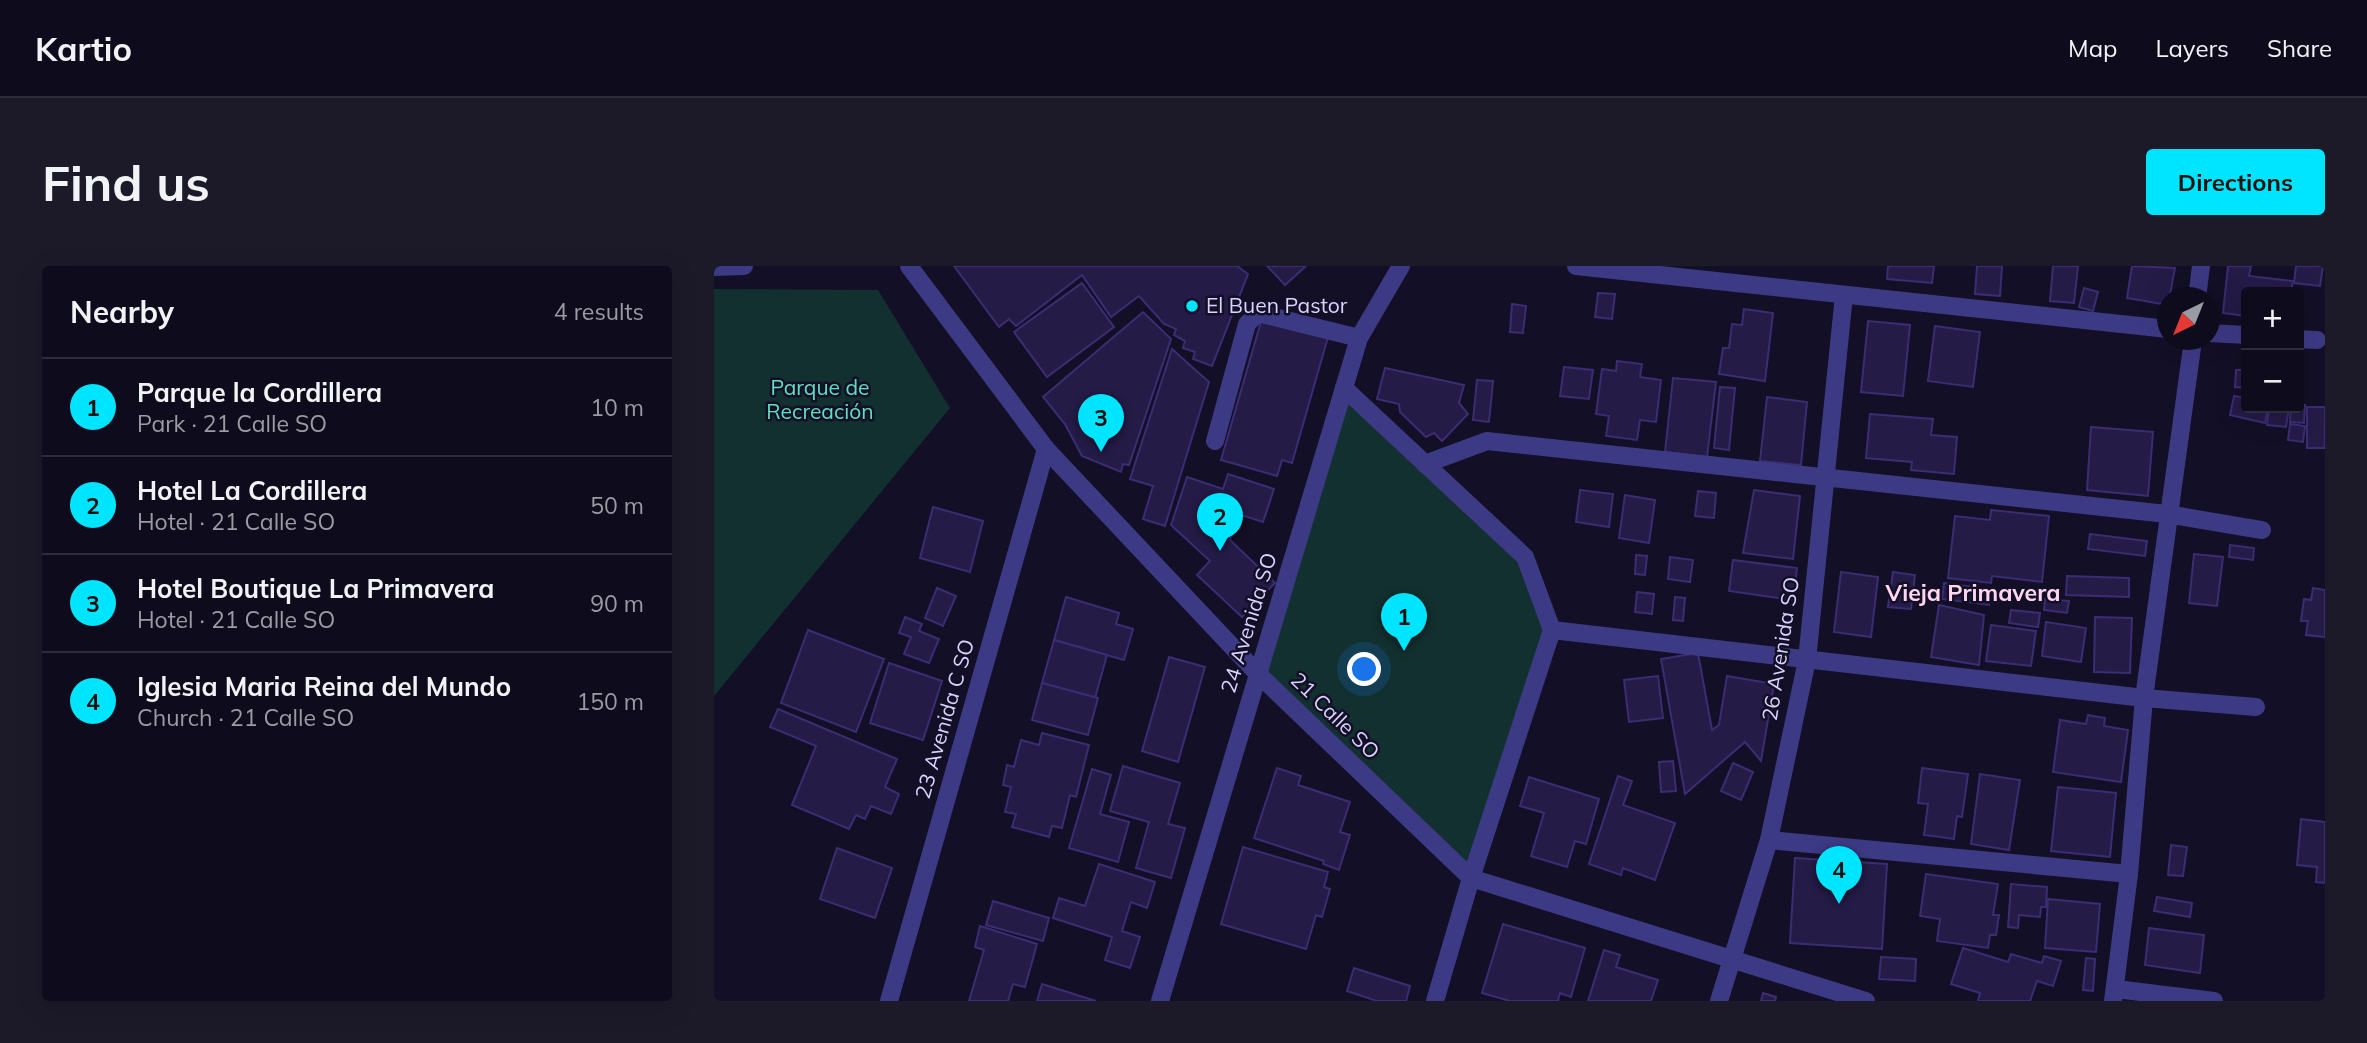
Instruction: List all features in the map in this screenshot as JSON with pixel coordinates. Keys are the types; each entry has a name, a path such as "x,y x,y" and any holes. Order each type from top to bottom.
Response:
{"street":[{"path":"714,267 744,266"},
{"name":"21 Calle SO","path":"909,266 1045,449 1257,673 1471,878 1866,1001"},
{"name":"24 Avenida SO","path":"1160,1001 1359,338 1401,266"},
{"path":"1576,266 2157,328"},
{"path":"2198,287 2201,266"},
{"name":"26 Avenida SO","path":"1719,1001 1730,958 1769,840 1807,660 1844,295"},
{"path":"1215,441 1247,324 1253,316 1258,313 1359,338"},
{"path":"2220,334 2241,335"},
{"path":"2304,339 2318,340"},
{"path":"2192,350 2144,698 2129,874 2115,995 2214,1001"},
{"path":"1344,388 1525,557 1552,629 1471,878 1435,1001"},
{"path":"1425,464 1487,441 2167,514 2262,530"},
{"name":"23 Avenida C SO","path":"889,1001 1045,449"},
{"path":"1552,629 2144,698 2256,707"},
{"path":"1769,840 2129,874"}],"green space":[{"name":"Parque de Recreación","path":"714,289 878,290 950,408 714,696"},
{"path":"1344,389 1525,557 1552,630 1471,878 1257,673"}],"building":[{"name":"El Buen Pastor","path":"954,266 1237,266 1248,274 1212,366 1193,359 1195,352 1183,348 1185,341 1174,335 1176,329 1164,324 1139,296 1111,317 1082,275 1016,326 1009,319 999,327"},
{"path":"1267,266 1306,266 1285,285"},
{"path":"1888,266 1934,266 1932,283 1887,279"},
{"path":"1977,266 2002,266 2000,296 1975,294"},
{"path":"2053,266 2078,266 2074,303 2050,301"},
{"path":"2132,266 2175,268 2171,287 2157,287 2157,303 2127,298"},
{"path":"2228,266 2251,266 2249,276 2293,281 2292,287 2241,287 2241,315 2223,313"},
{"path":"2296,266 2323,266 2320,286 2294,283"},
{"path":"1082,283 1114,327 1047,377 1014,332"},
{"path":"2084,288 2098,292 2093,311 2079,307"},
{"path":"1598,293 1615,294 1612,319 1595,317"},
{"path":"1512,304 1526,306 1523,333 1510,332"},
{"path":"1744,309 1773,313 1765,381 1719,374 1723,348 1729,348 1732,324 1742,325"},
{"path":"1143,312 1171,339 1129,465 1123,464 1121,472 1082,456 1065,424 1043,397"},
{"path":"1262,318 1328,337 1292,463 1282,460 1277,476 1221,460"},
{"path":"1868,321 1910,325 1903,396 1861,392"},
{"path":"1935,326 1980,332 1973,387 1928,381"},
{"path":"1172,349 1209,382 1165,526 1143,519 1153,486 1130,479"},
{"path":"1617,361 1642,364 1640,377 1661,380 1656,422 1640,420 1637,440 1606,436 1609,416 1596,414 1602,369 1616,371"},
{"path":"1564,367 1593,370 1589,399 1560,396"},
{"path":"1385,368 1464,385 1459,403 1468,414 1442,441 1434,433 1426,437 1400,412 1399,404 1377,399"},
{"path":"2236,370 2241,370 2241,388 2235,387"},
{"path":"1673,378 1716,382 1707,457 1665,452"},
{"path":"1477,380 1493,381 1489,422 1473,420"},
{"path":"1720,387 1735,388 1729,450 1714,448"},
{"path":"2234,396 2241,397 2241,413 2267,413 2265,423 2230,415"},
{"path":"1767,397 1807,402 1801,465 1760,461"},
{"path":"2305,405 2304,423 2290,422 2291,413 2304,413"},
{"path":"2307,407 2325,407 2325,448 2307,448"},
{"path":"2268,413 2288,413 2286,427 2267,425"},
{"path":"1870,414 1933,419 1931,435 1957,437 1954,474 1911,470 1912,462 1866,458"},
{"path":"2290,424 2305,426 2303,442 2288,440"},
{"path":"2091,427 2153,432 2148,496 2087,490"},
{"path":"1228,474 1274,489 1263,522 1238,514 1230,540 1275,583 1242,617 1197,575 1210,561 1171,525 1187,477 1223,489"},
{"path":"1580,490 1613,494 1609,527 1576,522"},
{"path":"1754,490 1800,496 1793,559 1743,553"},
{"path":"1698,491 1716,493 1714,518 1695,516"},
{"path":"1625,495 1655,500 1649,543 1619,538"},
{"path":"933,507 983,521 970,572 920,558"},
{"path":"1991,510 2049,516 2042,582 1992,576 1991,583 1948,578 1955,516 1990,520"},
{"path":"2090,534 2147,541 2145,556 2088,549"},
{"path":"2230,545 2254,548 2253,560 2229,557"},
{"path":"2194,554 2223,557 2217,606 2189,603"},
{"path":"1636,555 1647,556 1645,575 1635,574"},
{"path":"1670,557 1693,560 1690,582 1668,579"},
{"path":"1733,560 1797,568 1793,600 1729,591"},
{"path":"1841,572 1878,577 1871,637 1834,632"},
{"path":"1893,572 1915,575 1911,609 1888,607"},
{"path":"2067,576 2129,578 2129,597 2066,595"},
{"path":"1944,583 1991,589 1989,605 1942,599"},
{"path":"937,588 956,596 943,626 925,618"},
{"path":"2313,588 2325,590 2325,637 2306,635 2308,621 2301,621 2304,599 2311,600"},
{"path":"1637,592 1654,594 1652,614 1635,612"},
{"path":"1066,597 1119,613 1116,624 1133,629 1124,660 1054,640"},
{"path":"1675,597 1685,598 1683,621 1673,620"},
{"path":"2045,599 2069,601 2067,613 2044,610"},
{"path":"1939,605 1984,615 1979,665 1931,657"},
{"path":"2011,610 2040,613 2038,627 2009,623"},
{"path":"905,617 922,624 919,631 939,639 929,663 904,654 911,637 899,633"},
{"path":"2095,617 2132,618 2130,673 2094,672"},
{"path":"2046,622 2086,628 2081,662 2042,656"},
{"path":"1991,625 2036,631 2031,666 1986,661"},
{"path":"808,630 884,659 856,732 781,703"},
{"path":"1054,640 1107,655 1095,698 1042,683"},
{"path":"1698,653 1712,730 1719,725 1727,676 1774,684 1761,761 1745,742 1685,794 1661,659"},
{"path":"1169,657 1205,667 1178,762 1142,751"},
{"path":"889,663 942,681 923,740 870,723"},
{"path":"1658,676 1663,718 1629,722 1624,680"},
{"path":"1042,683 1098,698 1088,735 1032,720"},
{"path":"778,709 897,759 885,787 899,794 891,814 871,806 865,819 856,815 849,829 792,805 816,746 770,727"},
{"path":"2088,715 2105,718 2104,726 2128,730 2121,782 2053,772 2060,720 2086,724"},
{"path":"1042,733 1089,745 1076,797 1070,795 1062,828 1052,826 1049,837 1012,827 1016,814 1005,812 1011,787 1003,785 1007,765 1014,767 1021,740 1039,745"},
{"path":"1673,761 1676,791 1661,792 1659,762"},
{"path":"1733,763 1753,772 1741,800 1721,791"},
{"path":"1123,766 1180,783 1168,824 1185,828 1171,878 1136,868 1149,822 1110,811"},
{"path":"1277,768 1301,776 1298,785 1350,802 1340,832 1350,835 1339,870 1323,864 1324,861 1254,838"},
{"path":"1922,768 1968,774 1962,817 1957,816 1954,839 1924,835 1928,804 1918,803"},
{"path":"1092,769 1111,775 1100,814 1129,822 1118,862 1069,848"},
{"path":"1980,774 2020,780 2009,850 1971,844"},
{"path":"1618,776 1632,781 1623,805 1675,823 1655,880 1623,868 1621,875 1589,864"},
{"path":"1529,777 1599,799 1586,844 1575,841 1567,867 1531,856 1544,813 1520,806"},
{"path":"2058,787 2116,793 2110,857 2051,851"},
{"path":"2301,819 2325,822 2325,883 2316,882 2317,867 2297,865"},
{"path":"2171,845 2187,847 2183,876 2168,875"},
{"path":"1243,847 1328,872 1324,887 1330,889 1322,917 1316,915 1306,949 1221,924"},
{"path":"837,848 892,868 875,918 820,899"},
{"path":"1795,858 1887,864 1882,949 1790,943"},
{"path":"1099,864 1155,882 1147,908 1131,902 1122,931 1140,937 1130,968 1105,960 1112,937 1053,918 1059,898 1085,906"},
{"path":"1926,874 1998,884 1993,915 1999,915 1996,935 1990,935 1988,948 1937,941 1940,919 1920,916"},
{"path":"2011,884 2047,887 2046,907 2041,907 2040,917 2019,915 2018,928 2008,927"},
{"path":"2157,897 2192,903 2190,917 2154,911"},
{"path":"2048,899 2100,904 2096,952 2045,948"},
{"path":"993,901 1049,918 1043,941 986,925"},
{"path":"1503,924 1585,948 1571,997 1560,993 1558,1001 1510,1001 1482,993"},
{"path":"980,926 1037,944 1025,987 1013,984 1008,1001 969,1001 984,950 975,947"},
{"path":"2149,928 2204,935 2200,973 2145,965"},
{"path":"1963,948 2008,962 2011,954 2042,963 2044,956 2061,961 2053,986 2037,981 2030,1001 1978,1001 1980,993 1951,984"},
{"path":"1604,950 1620,955 1616,967 1658,980 1651,1001 1588,1001"},
{"path":"1881,957 1916,959 1915,981 1879,979"},
{"path":"2086,958 2095,959 2093,991 2083,990"},
{"path":"1354,968 1410,986 1406,1001 1377,1001 1347,991"},
{"path":"1042,984 1096,1001 1037,1001"},
{"path":"1763,993 1776,997 1775,1001 1761,1001"}],"place":[{"name":"El Buen Pastor","path":"1192,306"},
{"name":"Hotel Boutique La Primavera","path":"1101,452"},
{"name":"Hotel La Cordillera","path":"1220,551"},
{"name":"Parque la Cordillera","path":"1404,651"},
{"name":"Iglesia Maria Reina del Mundo","path":"1839,904"}],"district":[{"name":"Vieja Primavera","path":"1973,593"}]}
